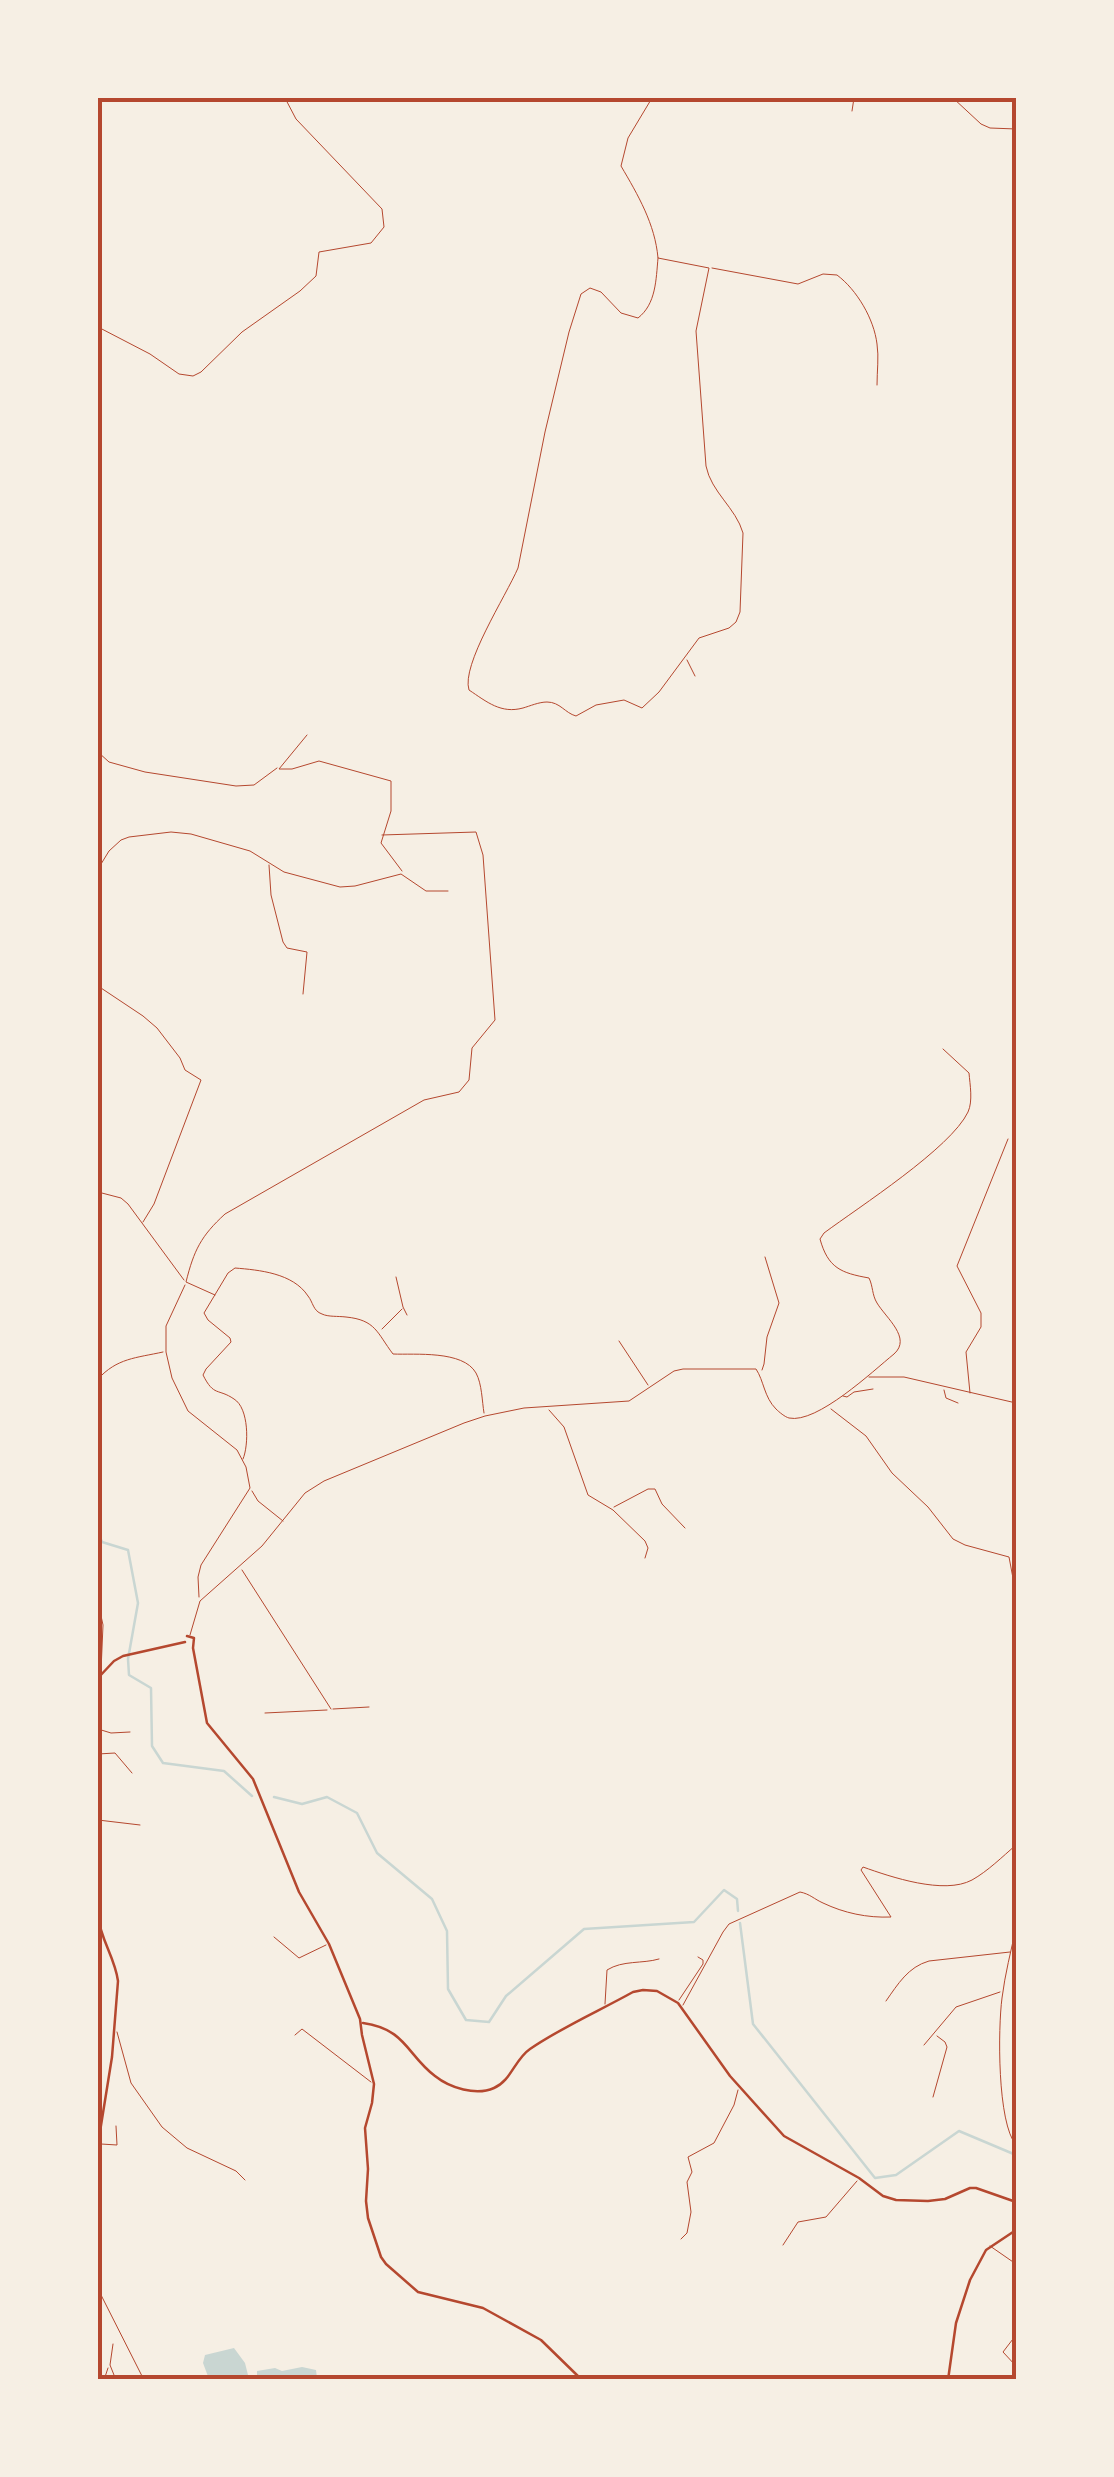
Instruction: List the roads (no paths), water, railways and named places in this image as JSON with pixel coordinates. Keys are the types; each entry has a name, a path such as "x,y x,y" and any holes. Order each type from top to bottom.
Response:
{"street":[{"path":"98,327 179,374 193,376 242,332 316,276 319,252 371,243 384,228 382,210 296,119 285,98"},
{"path":"652,98 628,138 621,166 642,200 657,242 656,282 649,309 638,318 621,314 601,292 590,288 581,294 546,432 518,568 467,677 467,686 473,693 506,710 548,702 576,716 596,705 624,700 640,708 658,692 700,638 733,626 740,612 744,533 708,476 706,466 696,331 709,268"},
{"path":"852,111 854,98"},
{"path":"953,98 982,124 995,130 1016,129"},
{"path":"658,258 798,284 824,274 837,275 862,304 874,331 877,385"},
{"path":"685,658 696,676"},
{"path":"98,752 109,762 145,772 236,786 254,785 279,768 307,736"},
{"path":"279,768 292,769 319,761 389,780 391,811 382,846 402,874 426,891 448,891"},
{"path":"98,869 121,840 171,832 250,851 284,872 348,888 402,874"},
{"path":"282,1521 258,1501 250,1488 243,1459 233,1444 188,1411 172,1378 166,1352 167,1322 198,1244 225,1214 424,1100 463,1090 469,1080 472,1048 496,1020 483,855 476,832 382,835"},
{"path":"269,862 271,896 283,942 287,948 307,952 303,994"},
{"path":"98,986 157,1028 185,1070 201,1081 154,1204 143,1222"},
{"path":"200,1600 240,1568 305,1493 320,1482 484,1416 622,1402 679,1370 749,1368 756,1368 766,1396 787,1418 829,1407 900,1348 901,1342 891,1320 876,1302 869,1278 836,1268 820,1239 934,1150 970,1110 969,1073 943,1049"},
{"path":"970,1393 966,1352 982,1320 957,1266 1008,1138"},
{"path":"98,1192 121,1198 186,1282 215,1295"},
{"path":"759,1372 779,1303 765,1257"},
{"path":"243,1459 247,1432 239,1403 215,1391 204,1375 231,1342 204,1316 232,1269 269,1272 302,1290 320,1314 368,1322 380,1332 393,1354 440,1355 472,1368 479,1382 484,1416"},
{"path":"396,1277 408,1314"},
{"path":"380,1332 403,1308"},
{"path":"619,1341 650,1388"},
{"path":"98,1378 109,1366 166,1352"},
{"path":"866,1378 904,1377 1016,1404"},
{"path":"944,1387 946,1398 958,1403"},
{"path":"843,1396 872,1389"},
{"path":"546,1407 564,1427 588,1496 611,1509 645,1541 645,1558"},
{"path":"829,1407 866,1436 892,1474 928,1507 953,1540 1009,1557 1016,1594"},
{"path":"185,1642 200,1600 200,1565 250,1488"},
{"path":"611,1509 655,1489 662,1504 685,1528"},
{"path":"240,1568 331,1709"},
{"path":"98,1602 103,1625 99,1676"},
{"path":"190,1635 207,1723 253,1779 299,1892 329,1944 361,2023 374,2084 365,2128 366,2201 384,2262 418,2292 483,2308 542,2340 582,2380"},
{"path":"99,1676 123,1656 185,1642 192,1644"},
{"path":"265,1713 369,1707"},
{"path":"98,1729 130,1732"},
{"path":"98,1754 115,1753 132,1773"},
{"path":"98,1820 140,1825"},
{"path":"679,2005 722,1932 734,1920 800,1892 855,1915 891,1917 864,1879 863,1867 924,1884 957,1886 988,1869 1016,1845"},
{"path":"98,1918 102,1938 117,1970 118,1987 98,2144 116,2145 116,2126"},
{"path":"1016,1928 1000,2023 1006,2128 1016,2145"},
{"path":"274,1937 299,1958 329,1944"},
{"path":"886,2000 918,1964 1011,1952"},
{"path":"679,2005 703,1964 698,1956"},
{"path":"605,2007 607,1970 659,1959"},
{"path":"361,2023 403,2040 422,2065 444,2082 484,2090 503,2082 529,2049 632,1992 657,1990 679,2005 739,2086 784,2136 883,2196 896,2200 937,2200 976,2188 1016,2202"},
{"path":"924,2045 956,2007 1003,1992"},
{"path":"295,2035 302,2029 374,2084"},
{"path":"115,2030 130,2083 162,2126 187,2148 236,2171 245,2180"},
{"path":"932,2097 947,2047 934,2034"},
{"path":"680,2240 686,2233 690,2212 687,2182 692,2172 688,2157 714,2143 734,2105 739,2086"},
{"path":"782,2246 798,2222 826,2216 859,2178"},
{"path":"948,2380 953,2337 970,2280 990,2246 1016,2230"},
{"path":"990,2246 1016,2264"},
{"path":"98,2288 142,2380"},
{"path":"1016,2335 1003,2352 1016,2366"},
{"path":"104,2380 113,2344"},
{"path":"110,2365 116,2380"}],"waterway":[{"path":"98,1533 102,1542 128,1550 138,1603 129,1675 151,1688 152,1746 163,1763 224,1771 252,1796"},
{"path":"274,1797 302,1804 327,1797 357,1813 377,1853 432,1899 447,1931 448,1989 466,2020 489,2022 506,1996 584,1929 694,1922 724,1890 737,1899 738,1911"},
{"path":"740,1923 753,2024 875,2178 896,2175 959,2131 1016,2155"}]}
